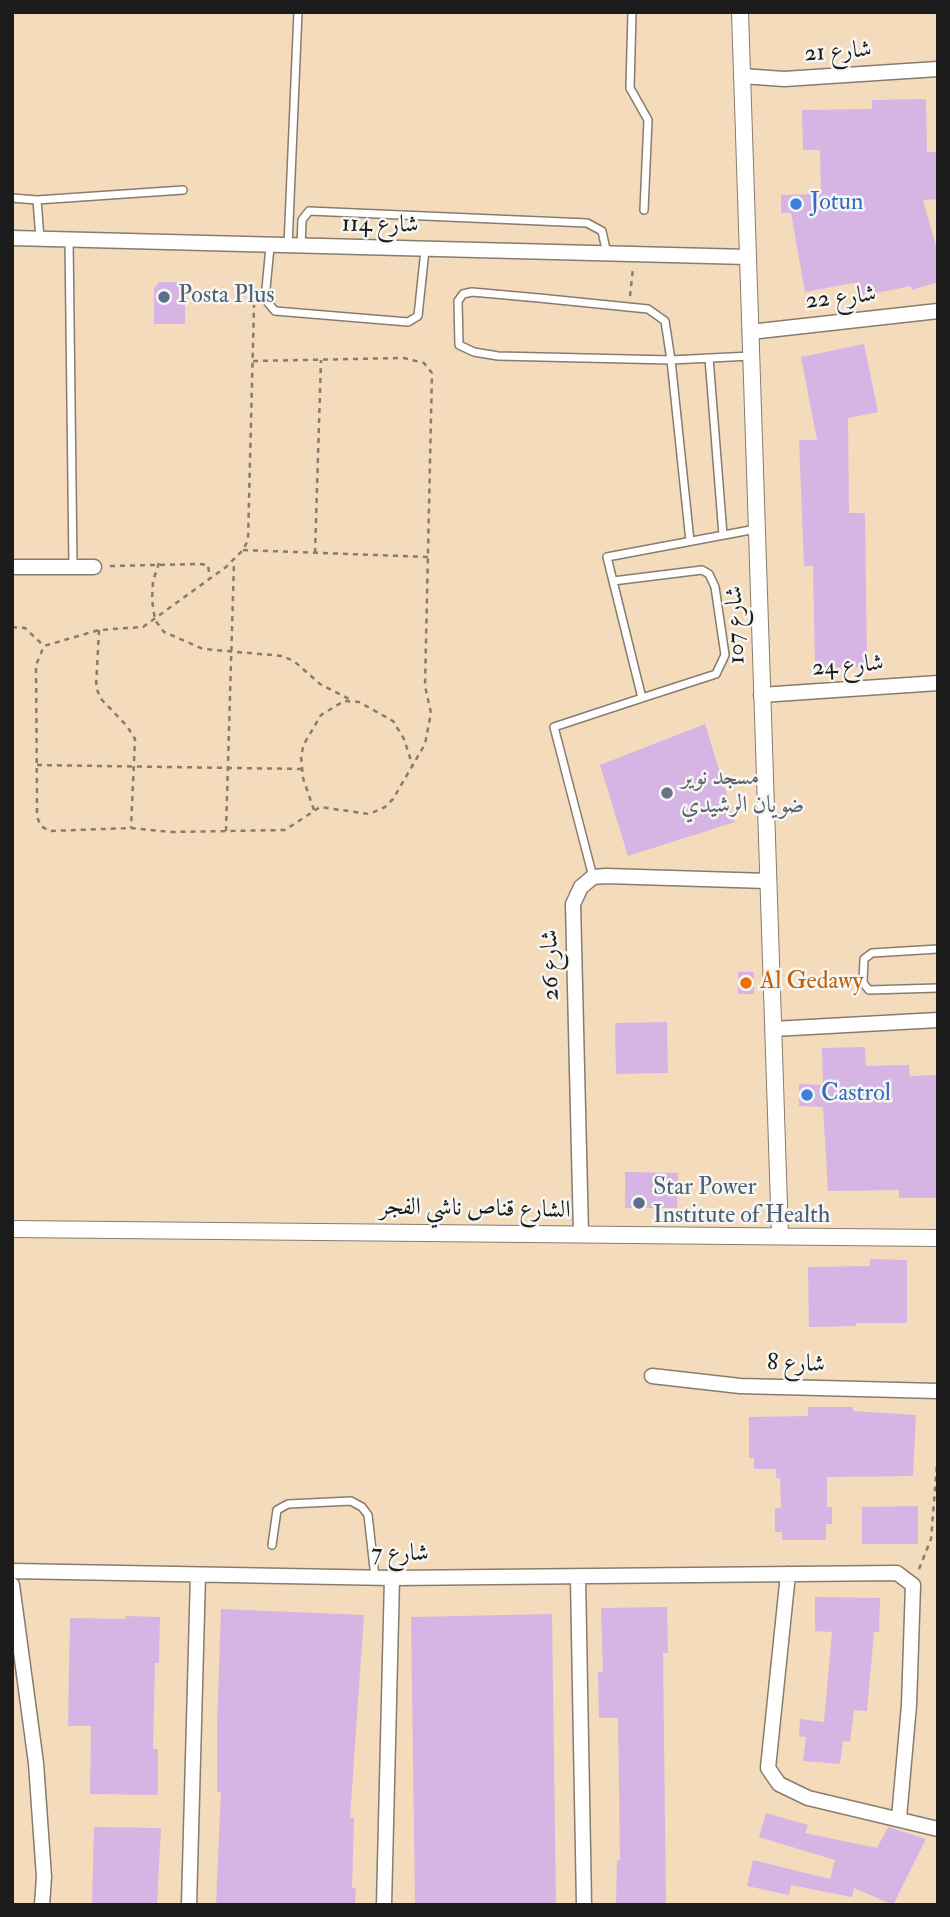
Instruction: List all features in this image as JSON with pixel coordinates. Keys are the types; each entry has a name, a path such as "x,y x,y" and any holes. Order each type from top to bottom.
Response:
{"street":[{"name":"شارع 107","path":"740,12 780,1236"},
{"name":"شارع 21","path":"742,76 784,79 938,69"},
{"name":"شارع 114","path":"12,238 270,247 748,257"},
{"name":"شارع 22","path":"750,332 938,311"},
{"path":"12,567 94,567"},
{"name":"شارع 24","path":"761,695 938,684"},
{"path":"593,877 768,880"},
{"name":"شارع 26","path":"581,1234 573,904 581,887 593,877"},
{"path":"773,1029 938,1020"},
{"name":"الشارع قناص ناشي الفجر","path":"12,1229 938,1238"},
{"name":"شارع 8","path":"652,1376 740,1386 938,1391"},
{"name":"شارع 7","path":"12,1571 392,1578 897,1573 913,1585"},
{"path":"788,1574 768,1768 779,1784 808,1798 938,1829"},
{"path":"189,1905 198,1575"},
{"path":"578,1577 584,1905"},
{"path":"384,1905 392,1578"},
{"path":"12,1585 36,1763 44,1877 42,1905"},
{"path":"899,1818 909,1705 913,1585"}],"lane":[{"path":"295,247 298,12"},
{"path":"632,12 631,88 648,120 644,210"},
{"path":"12,198 37,200 183,190"},
{"path":"37,200 40,239"},
{"path":"295,247 302,220 309,211 587,223 601,231 607,254"},
{"path":"69,239 73,566"},
{"path":"270,247 265,299 275,311 408,323 418,316 425,250"},
{"path":"690,541 671,360 665,321 648,309 629,306 463,294 457,301 459,345 474,352 498,356 671,360 751,356"},
{"path":"709,358 723,535"},
{"path":"642,698 607,557 757,529"},
{"path":"593,877 554,727 716,674 725,656 715,587 709,573 702,570 612,581"},
{"path":"938,949 872,953 864,959 863,983 869,990 938,988"},
{"path":"272,1545 277,1510 288,1504 351,1502 362,1507 368,1515 375,1577"}],"path":[{"path":"629,306 634,254"},
{"path":"44,646 99,630 131,629 155,620 234,560 243,550 250,524 255,298"},
{"path":"44,646 36,665 37,817 41,826 59,833 131,828 172,832 285,830 314,810 329,808 360,814 377,812 393,799 425,744 431,713 425,686 433,379 429,367 416,359 253,361"},
{"path":"316,553 321,360"},
{"path":"243,550 428,557"},
{"path":"226,831 234,560"},
{"path":"159,563 153,581 155,620 164,632 190,646 231,654 283,656 295,662 320,684 393,721 404,739 413,767"},
{"path":"94,567 159,563 208,565 209,579"},
{"path":"12,627 25,628 44,646"},
{"path":"99,630 96,688 102,700 132,732 135,767 131,828"},
{"path":"314,810 301,756 313,725 332,707 351,700"},
{"path":"37,765 302,769"},
{"path":"913,1585 931,1539 938,1452"}],"building":[{"path":"926,99 927,152 938,152 938,199 923,200 938,253 938,282 912,290 911,286 862,296 859,282 805,292 791,213 781,213 781,195 821,194 820,150 803,150 802,110 872,109 872,100"},
{"path":"160,282 185,282 185,324 154,324 154,288"},
{"path":"864,344 878,412 848,418 849,513 865,513 867,667 815,668 813,566 804,566 799,440 817,440 801,357"},
{"name":"مسجد نوير ضويان الرشيدي","path":"705,724 735,822 628,856 600,765"},
{"name":"Al Gedawy","path":"738,972 754,972 754,994 738,994"},
{"path":"667,1022 668,1073 616,1074 615,1023"},
{"path":"865,1047 866,1066 909,1065 910,1076 938,1075 938,1198 899,1198 899,1190 828,1191 823,1107 799,1106 799,1084 823,1085 822,1048"},
{"path":"625,1172 678,1173 677,1208 625,1208"},
{"path":"870,1259 907,1260 907,1323 809,1327 808,1267 870,1266"},
{"path":"808,1407 853,1407 853,1411 916,1415 913,1476 827,1477 827,1507 832,1507 832,1524 826,1524 826,1540 782,1540 782,1532 775,1532 775,1508 781,1508 780,1478 776,1478 776,1469 754,1469 754,1458 749,1458 749,1417 808,1416"},
{"path":"918,1506 918,1544 862,1544 862,1507"},
{"path":"815,1597 880,1598 879,1632 874,1632 867,1711 854,1710 850,1742 843,1741 840,1764 803,1761 806,1737 799,1736 800,1719 824,1722 832,1632 815,1631"},
{"path":"667,1607 668,1653 663,1653 666,1904 616,1903 617,1860 620,1860 618,1718 599,1718 598,1672 603,1672 601,1608"},
{"path":"221,1609 364,1615 350,1818 354,1818 352,1888 356,1888 355,1905 216,1905 221,1792 217,1792 217,1726"},
{"path":"552,1614 556,1905 415,1905 411,1617"},
{"path":"125,1616 160,1617 159,1663 155,1663 153,1749 158,1749 158,1795 90,1794 91,1726 68,1726 70,1618 125,1619"},
{"path":"766,1813 808,1825 805,1833 877,1848 888,1827 926,1839 893,1905 854,1888 852,1897 791,1885 789,1895 747,1886 753,1860 830,1879 835,1860 759,1837"},
{"path":"94,1827 161,1828 157,1905 92,1905"}],"place":[{"name":"Jotun","path":"796,204"},
{"name":"Posta Plus","path":"164,297"},
{"name":"مسجد نوير ضويان الرشيدي","path":"667,793"},
{"name":"Al Gedawy","path":"746,983"},
{"name":"Castrol","path":"807,1095"},
{"name":"Star Power Institute of Health","path":"639,1203"}]}
